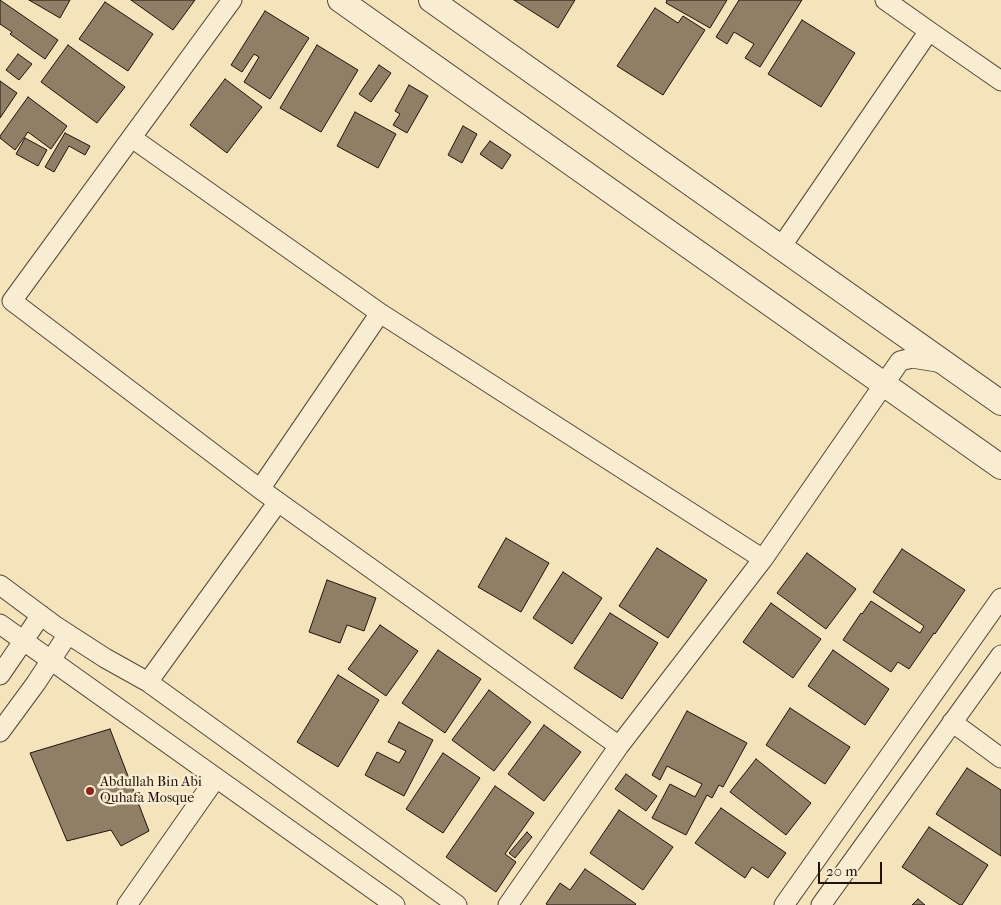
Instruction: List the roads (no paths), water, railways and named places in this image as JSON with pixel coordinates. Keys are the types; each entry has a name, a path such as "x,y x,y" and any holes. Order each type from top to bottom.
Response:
{"street":[{"path":"232,0 132,138 6,297 260,489 619,746"},
{"path":"340,0 1001,467"},
{"path":"431,0 1001,403"},
{"path":"885,0 1001,81"},
{"path":"781,247 929,31"},
{"path":"132,138 380,313 763,559"},
{"path":"260,489 380,313"},
{"path":"508,905 619,746 763,559 900,361 912,358 944,363"},
{"path":"148,682 278,502"},
{"path":"0,585 68,634 105,658 148,682 457,905"},
{"path":"784,905 1001,598"},
{"path":"0,675 41,615"},
{"path":"0,624 395,905"},
{"path":"0,732 36,683 68,634"},
{"path":"821,905 1001,655"},
{"path":"952,722 1001,758"},
{"path":"127,905 216,778"}],"place":[{"name":"Abdullah Bin Abi Quhafa Mosque","path":"90,791"}]}
